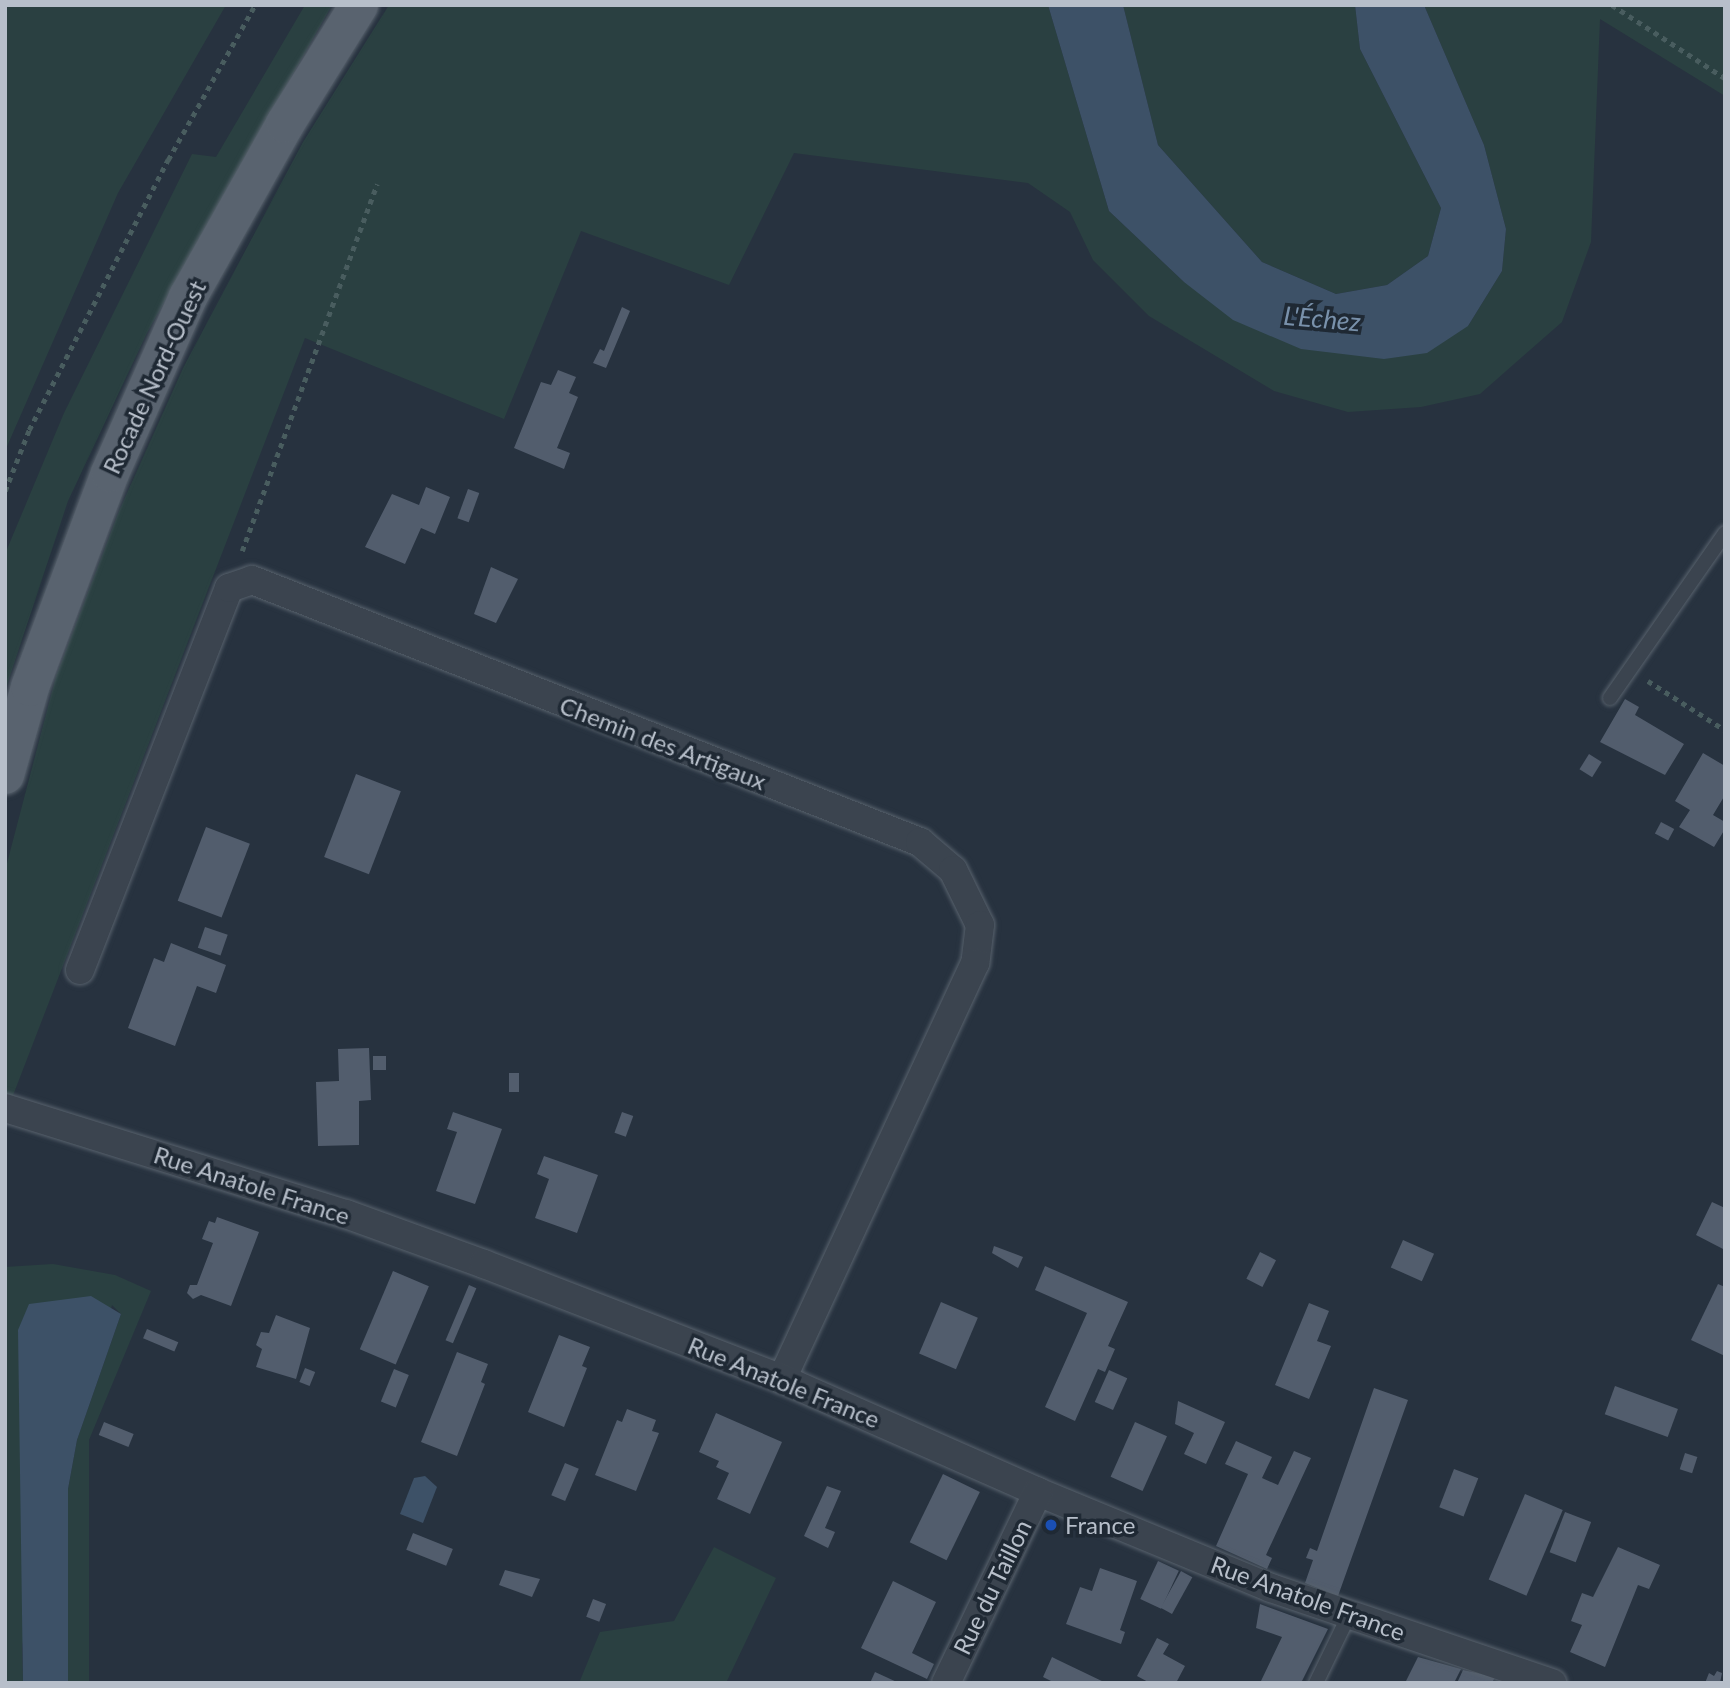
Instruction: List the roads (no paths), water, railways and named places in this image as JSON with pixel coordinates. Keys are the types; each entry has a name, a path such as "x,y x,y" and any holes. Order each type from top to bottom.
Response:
{"main road":[{"name":"Rocade Nord-Ouest","path":"5,775 30,687 110,472 188,297 285,124 359,5"}],"street":[{"name":"Chemin des Artigaux","path":"80,970 229,588 252,580 920,842 953,870 980,925 975,963 782,1378"},
{"name":"Rue Anatole France","path":"5,1108 346,1214 782,1378 1038,1492 1271,1588 1552,1683"},
{"name":"Rue du Taillon","path":"946,1683 1038,1492"}],"lane":[{"path":"1609,698 1725,533"},
{"path":"1316,1683 1349,1615"}],"water":[{"name":"L'Échez","path":"1048,5 1123,5 1158,145 1262,262 1336,294 1387,285 1428,256 1441,208 1360,49 1355,5 1424,5 1484,145 1506,229 1502,271 1468,326 1427,353 1384,359 1301,349 1233,320 1184,282 1109,211"},
{"path":"91,1296 121,1314 77,1440 68,1489 68,1683 23,1683 18,1330 29,1304"},
{"path":"425,1476 437,1487 423,1523 400,1514 414,1478"}],"place":[{"name":"France","path":"1051,1525"}]}
